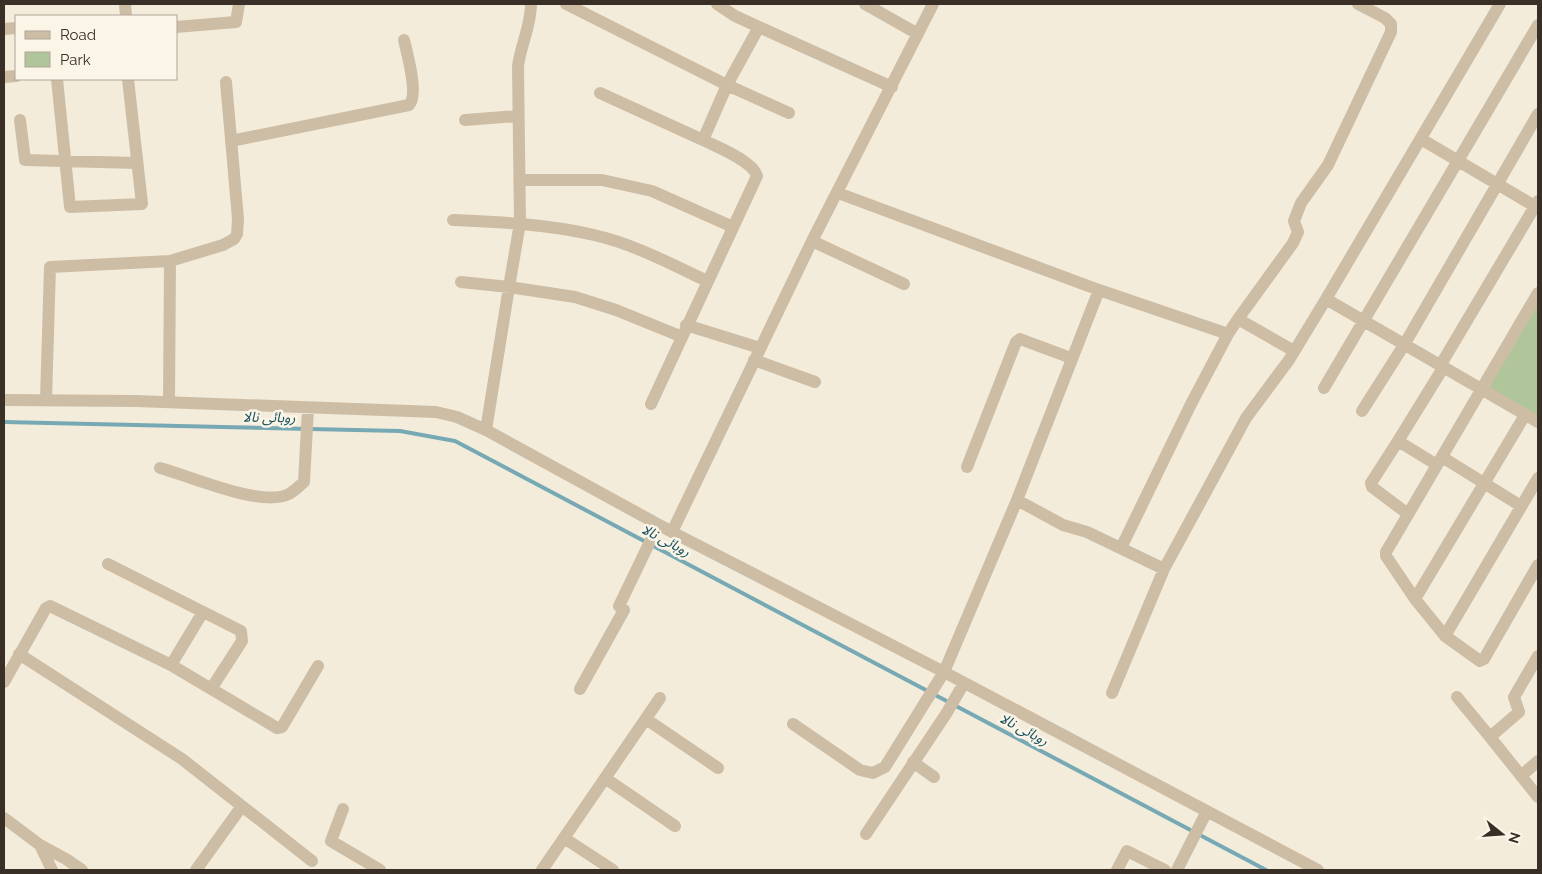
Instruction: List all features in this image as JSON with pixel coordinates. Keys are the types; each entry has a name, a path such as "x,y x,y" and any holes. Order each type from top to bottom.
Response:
{"street":[{"path":"178,26 236,22 239,4"},
{"path":"486,430 520,223 518,66 520,53 531,22 531,4"},
{"path":"566,4 727,85 788,113"},
{"path":"717,4 735,16 892,87"},
{"path":"864,4 918,34"},
{"path":"672,532 812,241 933,4"},
{"path":"1121,548 1191,404 1228,334 1293,243 1298,232 1294,221 1301,203 1328,165 1391,32 1391,24 1385,18 1358,4"},
{"path":"1112,693 1164,570 1246,418 1294,351 1326,299 1500,4"},
{"path":"1324,388 1538,24"},
{"path":"703,140 727,85 759,27"},
{"path":"231,141 409,105 412,102 414,93 404,40"},
{"path":"56,80 70,207 142,204 128,80"},
{"path":"46,400 50,267 170,261 223,245 234,239 237,234 238,219 226,82"},
{"path":"600,93 744,161 755,170 757,176 683,331 651,404"},
{"path":"1362,411 1404,345 1538,114"},
{"path":"465,120 518,116"},
{"path":"20,120 25,160 137,163"},
{"path":"1408,514 1371,485 1537,205 1421,139"},
{"path":"520,180 602,180 652,191 733,227"},
{"path":"838,193 1100,290 1228,334"},
{"path":"453,220 520,223 594,235 646,252 707,281"},
{"path":"812,241 904,284"},
{"path":"169,402 170,261"},
{"path":"461,282 575,297 683,331 760,348"},
{"path":"793,724 860,770 873,773 885,767 944,672 1016,500 1071,358 1100,290"},
{"path":"1538,294 1386,552 1386,556 1415,599 1445,636 1480,661 1484,660 1538,565"},
{"path":"1326,299 1538,422"},
{"path":"1238,319 1294,351"},
{"path":"967,466 1016,342 1020,338 1071,358"},
{"path":"754,360 815,382"},
{"path":"4,400 169,402 307,412 436,412 457,417 486,430 656,529 672,532 944,672 961,688 1318,870"},
{"path":"160,468 240,494 268,497 289,494 304,482 307,412"},
{"path":"1415,599 1525,414"},
{"path":"1398,441 1484,483 1521,506"},
{"path":"1445,636 1538,478"},
{"path":"1016,500 1063,525 1087,532 1164,570"},
{"path":"580,689 624,610 619,606 656,529"},
{"path":"108,564 241,631 244,637 211,689"},
{"path":"4,682 46,608 50,606 171,665 277,728 282,727 318,666"},
{"path":"171,665 203,612"},
{"path":"19,654 182,759 312,861"},
{"path":"1490,736 1520,712 1514,697 1538,656"},
{"path":"866,834 912,762 946,714 961,688"},
{"path":"1457,697 1538,797"},
{"path":"542,870 660,698"},
{"path":"646,719 718,768"},
{"path":"1521,776 1538,761"},
{"path":"912,762 934,777"},
{"path":"605,778 675,826"},
{"path":"196,870 242,806"},
{"path":"343,809 331,841 359,865 380,870"},
{"path":"1177,870 1206,814"},
{"path":"4,818 40,845 82,870"},
{"path":"564,838 612,870"},
{"path":"40,845 52,870"},
{"path":"1117,870 1127,851 1165,870"}],"green space":[{"path":"1538,293 1538,422 1481,390"}],"waterway":[{"name":"روہائی نالا","path":"4,422 400,431 455,441 1266,870"}]}
